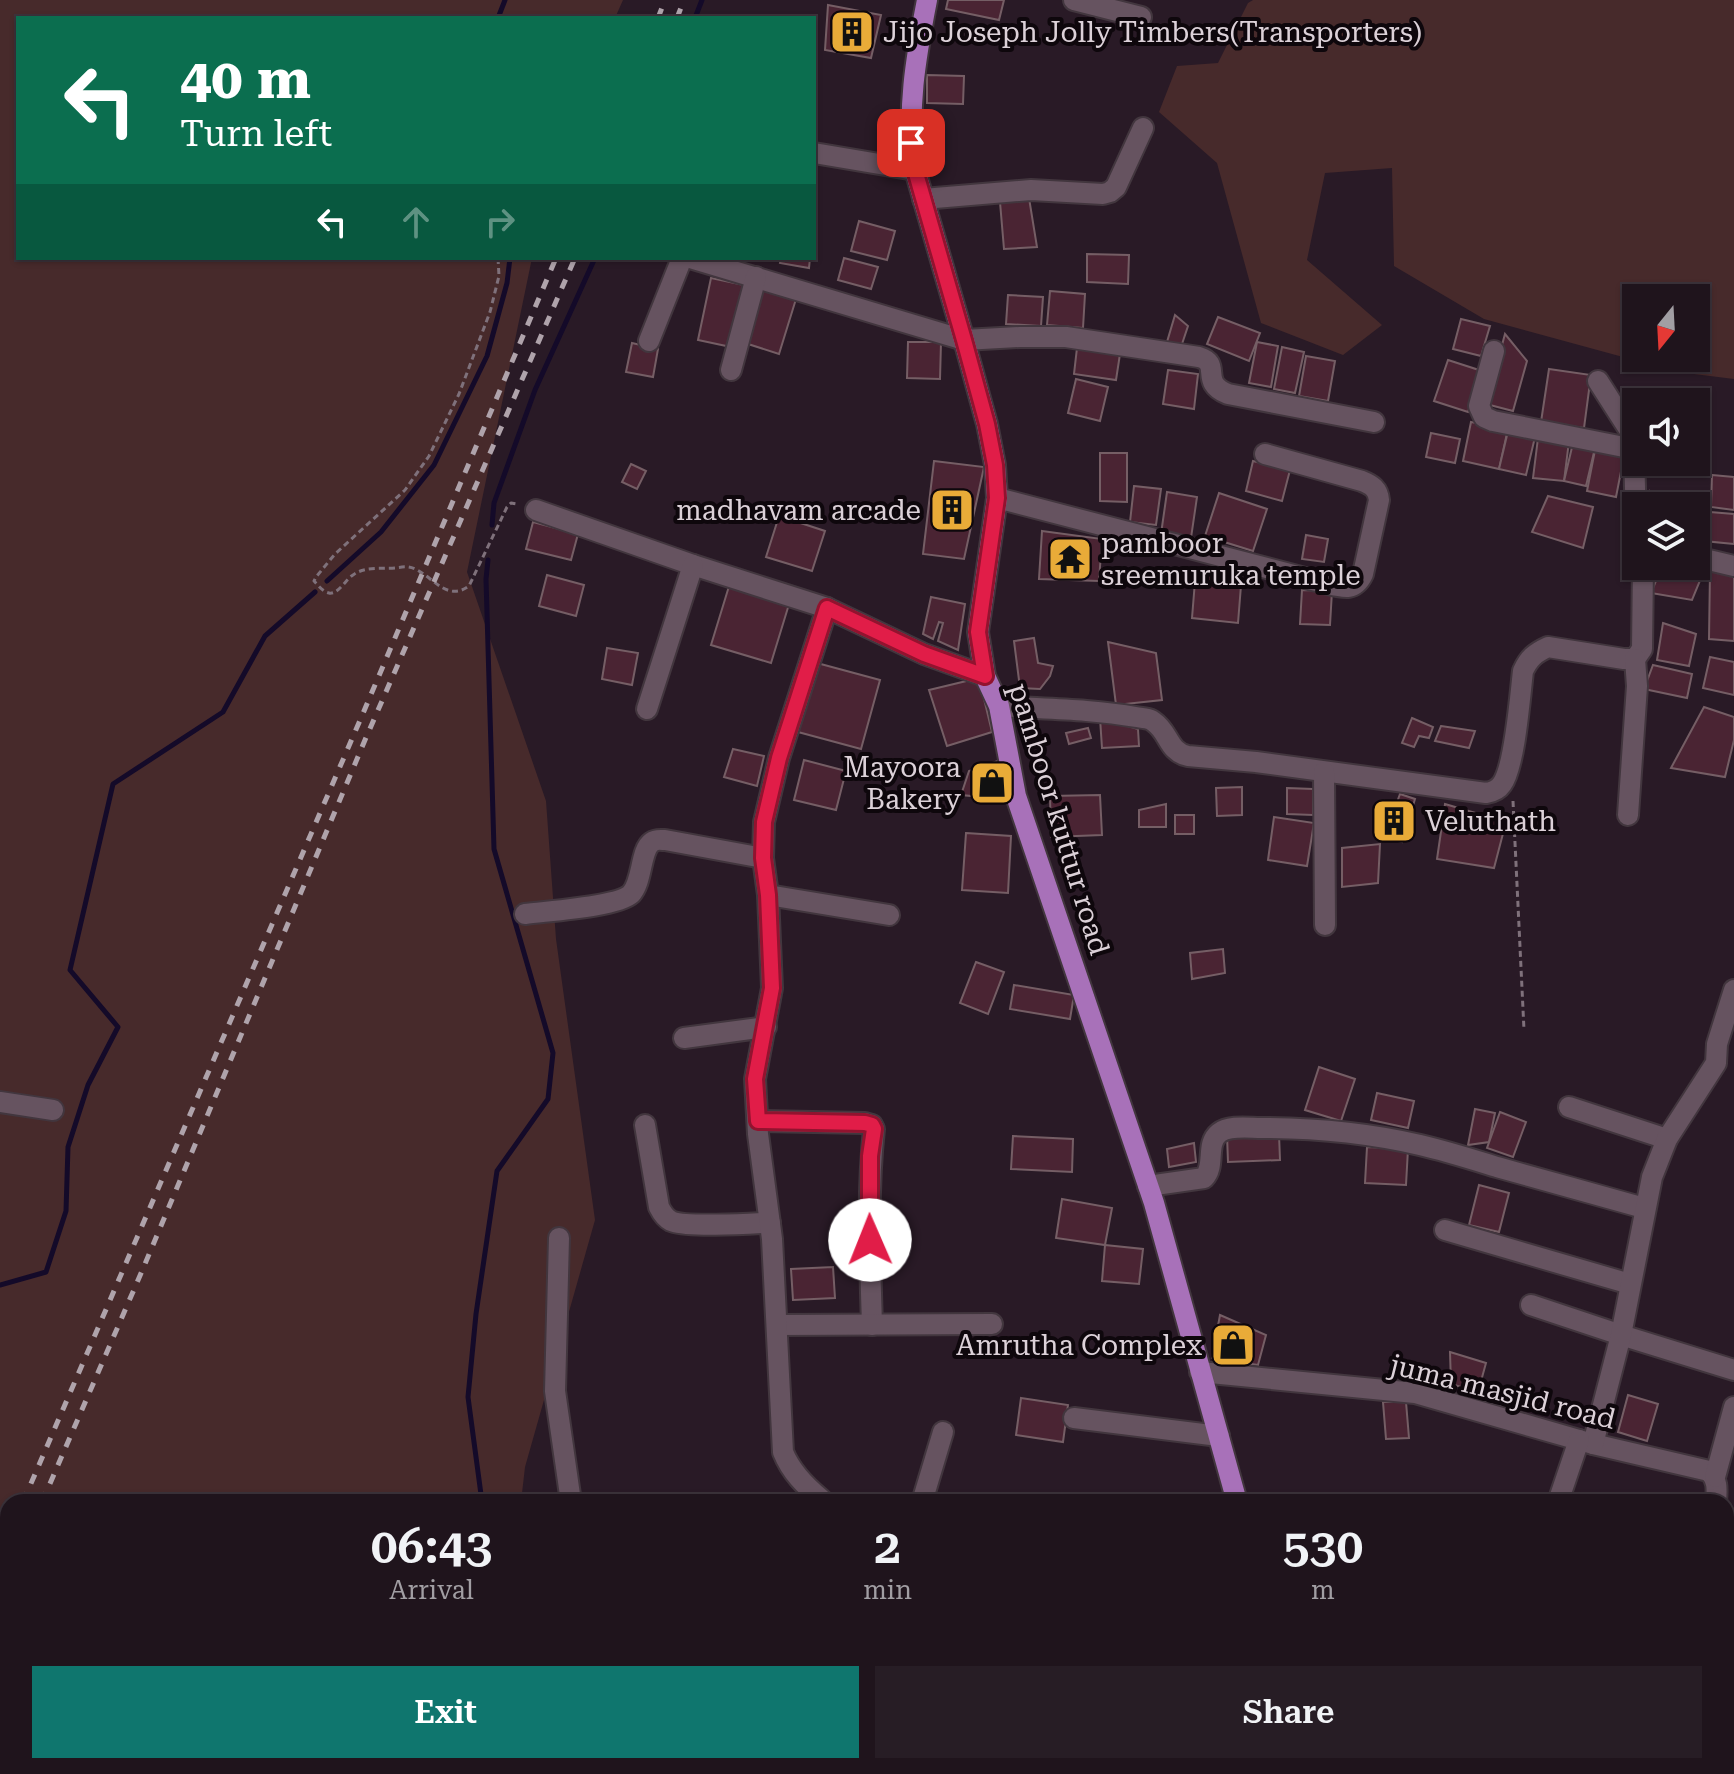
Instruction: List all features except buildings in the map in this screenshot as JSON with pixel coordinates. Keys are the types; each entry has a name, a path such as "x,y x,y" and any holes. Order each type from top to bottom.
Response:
{"main road":[{"name":"pamboor kuttur road","path":"927,0 911,98 911,143 915,170 964,340 995,465 997,498 978,632 985,676 999,706 1016,796 1148,1186 1235,1494"}],"street":[{"path":"1074,0 1141,17"},
{"path":"923,199 1031,190 1110,192 1116,187 1143,128"},
{"path":"816,153 915,170"},
{"path":"649,341 681,260"},
{"path":"697,260 964,340 1066,337 1199,357 1210,363 1214,386 1228,394 1374,422"},
{"path":"731,370 756,277"},
{"path":"1494,351 1479,406 1484,417 1622,447"},
{"path":"1598,381 1622,418"},
{"path":"997,498 1328,584 1345,588 1357,584 1363,574 1379,500 1375,488 1362,481 1265,454"},
{"path":"536,510 827,608 924,654 985,676"},
{"path":"1710,560 1734,566"},
{"path":"647,709 693,565"},
{"path":"1628,815 1637,686 1635,659 1642,649 1643,580"},
{"path":"815,1494 789,1466 783,1452 778,1325 755,1079 772,988 768,895 763,858 764,822 779,758 827,608"},
{"path":"999,706 1153,720 1179,754 1486,793 1502,785 1510,764 1523,671 1528,660 1548,647 1635,659"},
{"path":"1324,772 1325,925"},
{"path":"525,914 612,903 627,897 637,884 646,850 651,842 657,840 763,858"},
{"path":"768,895 889,915"},
{"path":"1562,1494 1586,1442 1621,1335 1652,1177 1667,1139 1725,1066 1717,1044 1734,990"},
{"path":"684,1038 766,1027"},
{"path":"0,1102 53,1110"},
{"path":"1569,1107 1667,1139"},
{"path":"758,1121 872,1125 869,1212 872,1325"},
{"path":"645,1125 659,1207 668,1220 683,1224 770,1223"},
{"path":"1148,1186 1204,1178 1208,1174 1212,1145 1222,1131 1233,1128 1288,1128 1342,1132 1419,1145 1644,1208"},
{"path":"1445,1230 1630,1284"},
{"path":"559,1238 555,1391 570,1494"},
{"path":"1531,1305 1734,1370"},
{"path":"778,1325 992,1324"},
{"name":"juma masjid road","path":"1200,1372 1415,1393 1586,1442 1709,1471 1721,1489"},
{"path":"1721,1489 1734,1407"},
{"path":"1074,1418 1219,1436"},
{"path":"924,1494 943,1432"}],"path":[{"path":"498,260 499,276 490,312 459,394 429,456 405,490 335,554 314,581 331,593 363,570 410,567 443,589 460,591 469,586 510,504 536,510"},
{"path":"1502,785 1515,806 1524,1030"}],"shaded area":[{"path":"0,0 623,0 616,16 16,16 16,260 532,260 467,572 546,801 556,939 595,1220 525,1467 522,1494 0,1494"},
{"path":"1253,0 1734,0 1734,379 1678,372 1710,372 1710,284 1622,284 1622,357 1484,319 1394,266 1392,168 1325,173 1307,260 1382,325 1343,355 1261,323 1217,163 1159,112 1177,66 1218,63 1248,3"}],"waterway":[{"path":"499,16 505,0"},
{"path":"696,16 702,0"},
{"path":"327,581 381,532 434,465 487,356 507,283 510,260"},
{"path":"492,525 494,503 535,390 594,260"},
{"path":"481,1494 468,1397 476,1314 497,1171 548,1099 553,1053 494,849 488,560"},
{"path":"0,1285 46,1272 66,1211 68,1147 88,1085 118,1027 70,970 113,784 223,712 265,636 315,592"}],"railway":[{"path":"659,16 665,0"},
{"path":"678,16 684,0"},
{"path":"26,1494 555,260"},
{"path":"45,1494 365,740 574,260"}],"place":[{"name":"Jijo Joseph Jolly Timbers(Transporters)","path":"852,32"},
{"name":"madhavam arcade","path":"952,510"},
{"name":"pamboor sreemuruka temple","path":"1070,559"},
{"name":"Mayoora Bakery","path":"992,783"},
{"name":"Veluthath","path":"1394,821"},
{"name":"Amrutha Complex","path":"1233,1345"}],"route":[{"path":"870,1240 872,1125 758,1121 755,1079 772,988 768,895 763,858 764,822 779,758 827,608 924,654 985,676 978,632 997,498 995,465 987,424 915,170 911,143"}]}
